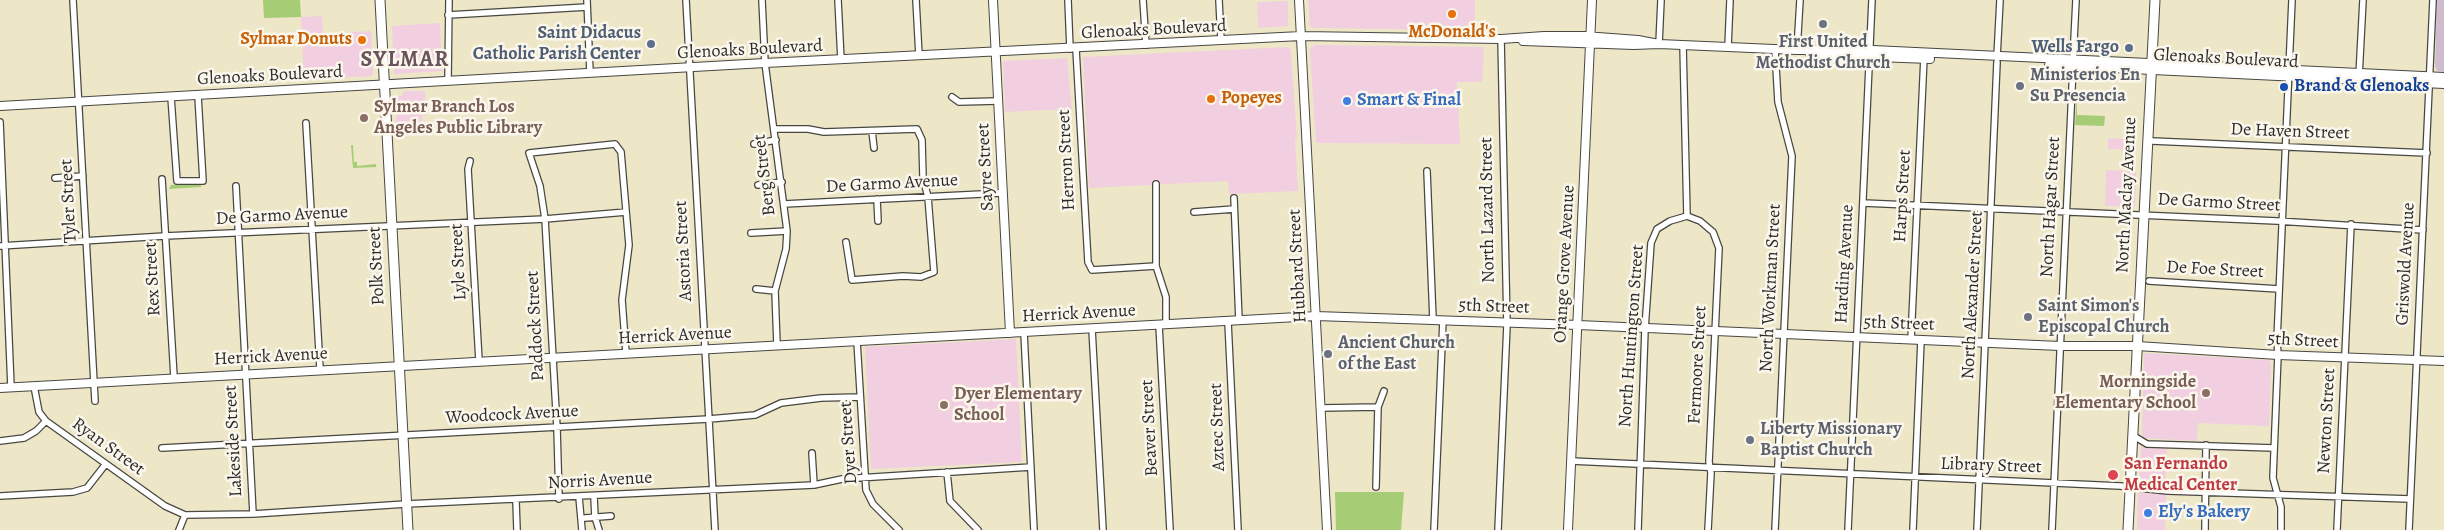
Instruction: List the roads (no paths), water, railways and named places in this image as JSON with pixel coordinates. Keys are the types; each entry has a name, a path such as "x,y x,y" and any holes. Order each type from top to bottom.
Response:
{"main road":[{"name":"Polk Street","path":"380,0 408,530"},
{"name":"North Maclay Avenue","path":"2128,530 2152,42 2149,33 2153,0"}],"street":[{"name":"Tyler Street","path":"73,0 95,401"},
{"path":"448,80 449,0"},
{"name":"Astoria Street","path":"686,0 715,530"},
{"name":"Berg Street","path":"762,0 765,63 787,231 786,249 775,291 777,345"},
{"path":"838,0 841,60"},
{"path":"916,0 918,56"},
{"name":"Sayre Street","path":"994,0 1010,333"},
{"name":"Herron Street","path":"1068,0 1088,262 1092,270 1156,266"},
{"path":"1144,0 1146,45"},
{"path":"1219,0 1221,41"},
{"name":"Hubbard Street","path":"1299,0 1327,530"},
{"name":"Orange Grove Avenue","path":"1568,530 1592,0"},
{"path":"1659,44 1661,0"},
{"path":"1728,47 1730,0"},
{"path":"1797,50 1800,0"},
{"name":"Harding Avenue","path":"1848,530 1872,0"},
{"name":"North Alexander Street","path":"1977,530 2000,0"},
{"name":"North Hagar Street","path":"2052,530 2076,0"},
{"path":"2280,530 2281,507 2273,480 2279,289 2292,0"},
{"path":"2359,76 2363,0"},
{"name":"Griswold Avenue","path":"2409,530 2433,0"},
{"path":"448,15 587,3 590,73"},
{"name":"Glenoaks Boulevard","path":"0,106 448,80 1301,36 1590,40 2359,76 2429,80 2444,84"},
{"name":"North Lazard Street","path":"1498,530 1506,323 1501,39"},
{"path":"1682,45 1687,216"},
{"name":"North Workman Street","path":"1775,49 1778,102 1792,156 1775,530"},
{"name":"Harps Street","path":"1911,340 1924,56"},
{"name":"Glenoaks Boulevard","path":"2429,80 2444,77"},
{"path":"172,97 176,181 203,181 198,96"},
{"path":"952,97 959,102 998,101"},
{"path":"0,122 2,246 12,387"},
{"path":"306,123 320,369"},
{"path":"775,129 808,129 824,132 916,129 922,140 923,178 928,197 934,272 921,277 903,276 852,280 846,242"},
{"path":"872,131 874,148"},
{"path":"754,144 776,140"},
{"name":"De Haven Street","path":"2152,141 2427,153"},
{"name":"Paddock Street","path":"559,498 545,218 540,186 529,153 614,144 621,152 626,212"},
{"name":"Lyle Street","path":"470,162 468,169 479,361"},
{"path":"1427,171 1432,320"},
{"path":"55,178 83,176"},
{"name":"Rex Street","path":"162,179 174,378"},
{"path":"758,185 782,182"},
{"name":"Beaver Street","path":"1156,184 1156,266 1166,297 1163,325 1170,530"},
{"name":"Lakeside Street","path":"236,186 251,444 253,514"},
{"name":"De Garmo Avenue","path":"784,204 1002,192"},
{"path":"1234,198 1239,321"},
{"path":"877,200 878,222"},
{"name":"De Garmo Street","path":"1863,203 2351,224 2423,230"},
{"path":"1194,212 1234,209"},
{"path":"626,212 629,245 622,300 626,353"},
{"name":"De Garmo Avenue","path":"2,246 165,236 312,231 626,212"},
{"name":"North Huntington Street","path":"1638,530 1650,243 1657,229 1670,221 1687,216"},
{"name":"Fermoore Street","path":"1687,216 1700,221 1712,232 1718,248 1708,530"},
{"name":"Newton Street","path":"2337,530 2351,224"},
{"path":"751,233 787,231"},
{"name":"De Foe Street","path":"2150,281 2279,289"},
{"path":"756,290 775,291"},
{"name":"Herrick Avenue","path":"0,388 320,369 1316,316 1352,316"},
{"name":"5th Street","path":"1352,316 2060,346 2137,346 2278,355 2444,361"},
{"path":"1434,530 1443,320"},
{"name":"Aztec Street","path":"1228,322 1238,530"},
{"path":"1092,329 1103,530"},
{"path":"1024,333 1034,530"},
{"path":"1913,530 1921,340"},
{"name":"Dyer Street","path":"857,341 866,490 873,504 899,530"},
{"name":"Ryan Street","path":"34,386 39,412 46,421 105,465 165,506 185,515"},
{"path":"1376,487 1378,407 1384,391"},
{"name":"Woodcock Avenue","path":"162,448 709,419 754,415 789,402 822,398 860,397"},
{"path":"1321,408 1378,407"},
{"path":"0,441 24,438 36,431 46,421"},
{"path":"2132,436 2147,444 2274,448"},
{"path":"2205,530 2206,445"},
{"path":"812,453 814,485"},
{"name":"Library Street","path":"1571,461 2205,492 2410,500"},
{"path":"0,496 87,488 105,465"},
{"name":"Norris Avenue","path":"185,515 253,514 406,504 516,501 814,485 842,479 865,477 1031,467"},
{"path":"947,472 950,501 978,530"},
{"path":"594,497 595,517 599,530"},
{"path":"579,498 582,530"},
{"path":"516,501 517,530"},
{"path":"179,530 185,515"},
{"path":"585,518 611,516"}],"place":[{"name":"McDonald's","path":"1452,14"},
{"name":"First United Methodist Church","path":"1823,24"},
{"name":"Sylmar Donuts","path":"362,40"},
{"name":"Saint Didacus Catholic Parish Center","path":"651,44"},
{"name":"Wells Fargo","path":"2129,48"},
{"name":"Ministerios En Su Presencia","path":"2020,86"},
{"name":"Brand & Glenoaks","path":"2284,87"},
{"name":"Popeyes","path":"1211,99"},
{"name":"Smart & Final","path":"1347,101"},
{"name":"Sylmar Branch Los Angeles Public Library","path":"364,118"},
{"name":"Saint Simon's Episcopal Church","path":"2028,317"},
{"name":"Ancient Church of the East","path":"1328,354"},
{"name":"Morningside Elementary School","path":"2206,393"},
{"name":"Dyer Elementary School","path":"944,405"},
{"name":"Liberty Missionary Baptist Church","path":"1750,440"},
{"name":"San Fernando Medical Center","path":"2113,475"},
{"name":"Ely's Bakery","path":"2148,513"}],"district":[{"name":"SYLMAR","path":"405,61"}]}
